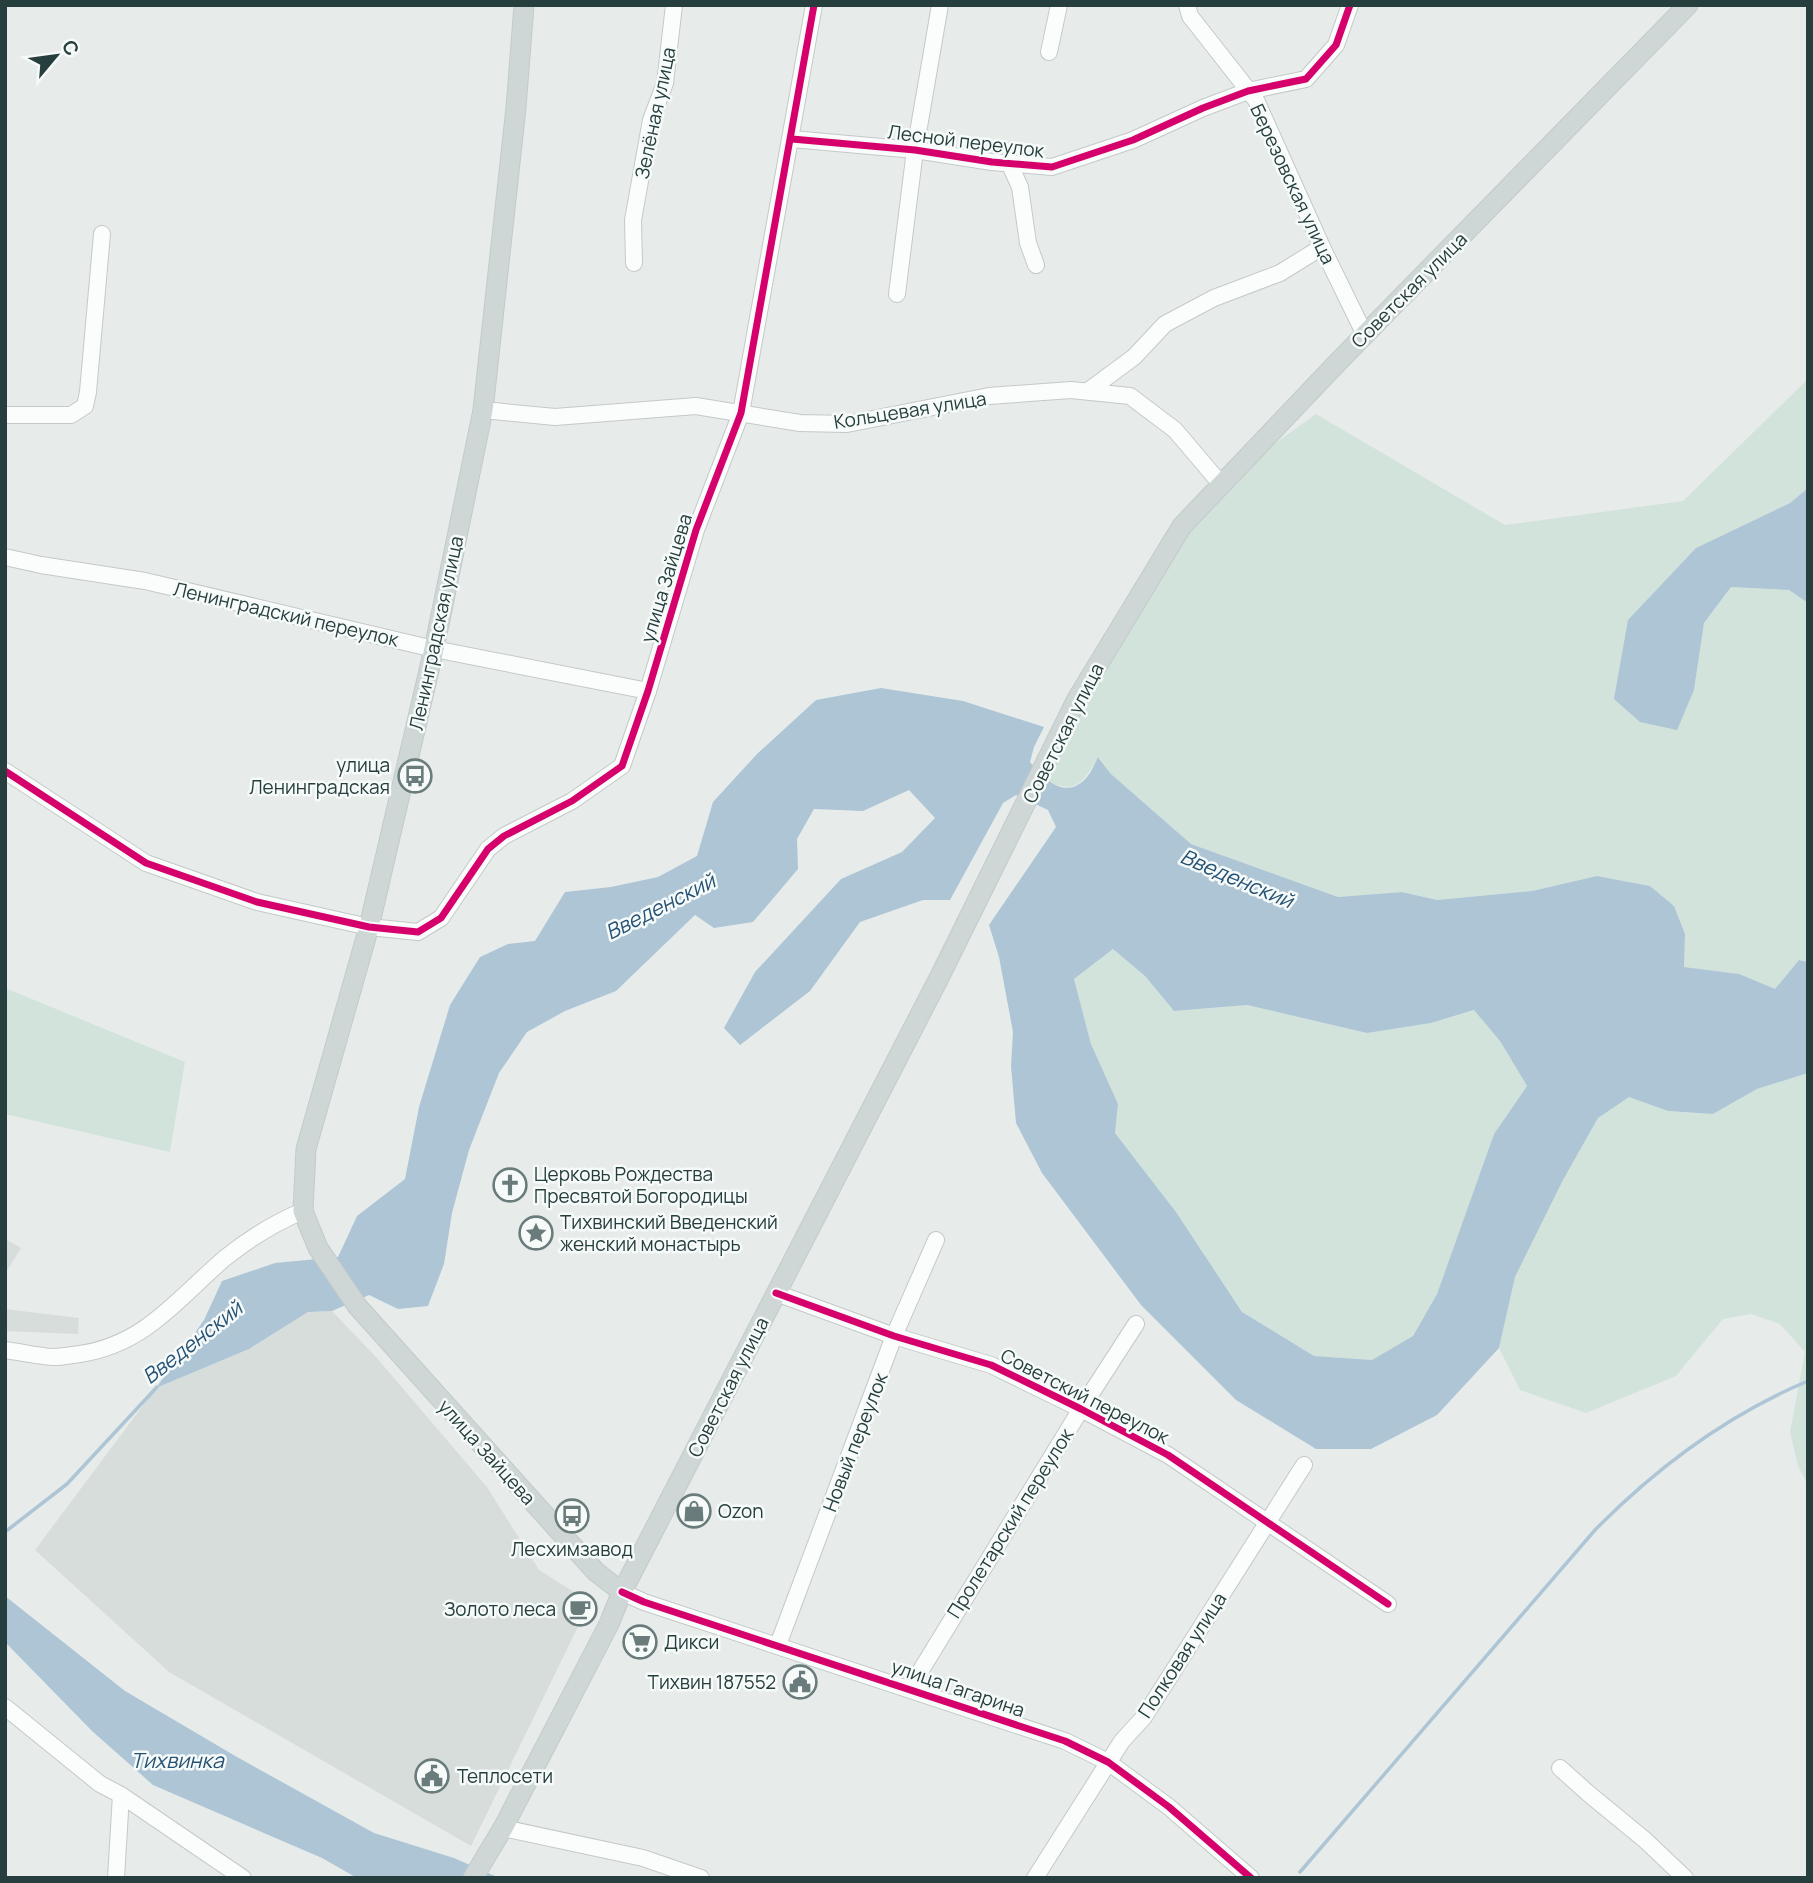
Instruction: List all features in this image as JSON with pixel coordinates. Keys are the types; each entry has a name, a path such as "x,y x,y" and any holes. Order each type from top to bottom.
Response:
{"main road":[{"name":"Ленинградская улица","path":"318,1248 303,1210 306,1149 369,927 434,649 483,410 516,108 524,5"},
{"name":"Советская улица","path":"473,1878 503,1828 609,1624 622,1592 1077,699 1182,526 1220,483 1688,5"},
{"name":"улица Зайцева","path":"318,1248 358,1307 596,1572 622,1592"}],"street":[{"name":"Зелёная улица","path":"634,263 633,220 651,120 665,83 674,5"},
{"name":"улица Зайцева","path":"5,771 146,863 257,902 369,927 418,932 441,918 488,849 504,836 572,801 622,766 649,691 696,530 741,412 814,5"},
{"path":"897,294 915,150 940,5"},
{"path":"1049,52 1059,5"},
{"name":"Березовская улица","path":"1187,5 1190,16 1256,100 1365,335"},
{"name":"Лесной переулок","path":"792,139 915,150 1052,167 1133,140 1248,91 1306,79 1336,45 1350,5"},
{"path":"1009,163 1020,187 1028,243 1036,265"},
{"path":"5,415 71,415 85,406 89,393 102,234"},
{"path":"1088,391 1133,357 1165,324 1214,298 1280,273 1322,247"},
{"name":"Кольцевая улица","path":"483,410 555,417 696,406 800,423 848,424 989,396 1088,391 1130,396 1175,430 1220,483"},
{"name":"Ленинградский переулок","path":"5,557 145,581 434,649 649,691"},
{"path":"5,1350 54,1357 92,1352 115,1345 147,1328 263,1229 303,1210"},
{"name":"Новый переулок","path":"778,1645 894,1336 936,1240"},
{"name":"Советский переулок","path":"776,1293 894,1336 991,1365 1081,1409 1168,1455 1388,1604"},
{"name":"Пролетарский переулок","path":"910,1688 1136,1324"},
{"name":"Полковая улица","path":"1035,1878 1122,1741 1144,1717 1304,1465"},
{"name":"улица Гагарина","path":"622,1592 645,1602 1066,1741 1108,1762 1169,1807 1251,1878"},
{"path":"5,1707 100,1784 121,1795 243,1878"},
{"path":"1560,1768 1645,1840 1685,1878"},
{"path":"116,1878 121,1795"},
{"path":"503,1828 643,1858 701,1878"}],"shaded area":[{"path":"1808,379 1808,488 1790,503 1696,548 1694,690 1704,623 1731,587 1789,590 1808,603 1808,962 1799,960 1775,990 1739,974 1684,967 1685,934 1674,906 1650,886 1597,876 1532,891 1437,900 1402,892 1338,897 1191,844 1111,774 1099,757 1088,774 1077,784 1064,786 1043,779 1077,699 1220,483 1316,414 1505,525 1683,501"},
{"path":"1113,949 1145,976 1174,1011 1247,1005 1367,1033 1431,1023 1475,1010 1500,1041 1527,1086 1494,1134 1437,1294 1413,1336 1372,1360 1314,1356 1242,1312 1176,1212 1115,1133 1118,1104 1091,1044 1074,979"},
{"path":"5,988 185,1062 170,1152 5,1114"},
{"path":"1808,1073 1808,1485 1798,1466 1790,1432 1805,1352 1780,1324 1751,1314 1723,1319 1676,1376 1586,1413 1520,1390 1499,1348 1515,1277 1563,1180 1598,1118 1628,1096 1668,1111 1713,1114 1757,1089"},
{"path":"5,1239 21,1248 5,1274"},
{"path":"5,1309 79,1318 78,1334 5,1331"},
{"path":"332,1311 376,1357 487,1487 539,1570 590,1602 471,1846 169,1672 35,1550 156,1388 249,1349 308,1312"}],"water":[{"path":"1808,488 1808,603 1789,590 1731,587 1704,623 1694,690 1677,730 1640,722 1614,699 1628,620 1696,548 1790,503"},
{"path":"881,688 963,701 1044,727 1030,762 1049,781 1064,788 1079,784 1089,775 1098,757 1111,774 1191,844 1338,897 1402,892 1437,900 1532,891 1597,876 1650,886 1674,906 1685,934 1684,967 1739,974 1775,989 1799,960 1808,962 1808,1073 1757,1089 1713,1114 1668,1111 1629,1097 1598,1118 1563,1180 1515,1277 1499,1348 1437,1415 1371,1449 1316,1449 1236,1400 1141,1305 1042,1173 1016,1123 1011,1066 1013,1032 999,957 989,925 1056,827 1048,810 1016,795 1003,803 950,900 923,900 860,922 810,991 740,1045 724,1028 755,972 841,879 902,852 935,818 909,790 863,811 814,809 797,839 798,869 753,922 714,928 695,915 616,991 565,1011 527,1032 499,1073 469,1150 452,1213 444,1264 428,1306 398,1309 369,1295 332,1311 308,1312 249,1349 156,1388 204,1320 222,1281 275,1263 338,1257 357,1216 405,1179 419,1107 450,1005 480,957 508,944 535,941 565,892 611,887 658,877 697,856 713,802 757,754 816,700","holes":["1113,949 1145,976 1174,1011 1247,1005 1367,1033 1431,1023 1474,1010 1500,1041 1527,1086 1494,1134 1437,1294 1413,1336 1372,1360 1314,1356 1242,1312 1176,1212 1115,1133 1118,1104 1091,1044 1074,979"]},
{"name":"Тихвинка","path":"5,1596 125,1691 374,1833 454,1858 495,1876 536,1878 357,1878 322,1858 153,1785 92,1731 5,1642"}],"waterway":[{"path":"1300,1872 1595,1530 1618,1507 1668,1465 1721,1427 1808,1381"},
{"name":"Введенский","path":"5,1532 67,1484 157,1387"}],"cycle path":[{"path":"5,771 146,863 257,902 369,927 418,932 441,918 488,849 504,836 572,801 622,766 648,691 696,530 741,413 814,5"},
{"path":"792,139 915,150 992,162 1052,167 1133,140 1248,91 1306,79 1336,45 1350,5"},
{"path":"776,1293 894,1336 991,1365 1081,1409 1168,1455 1388,1604"},
{"path":"622,1592 644,1602 1065,1741 1108,1762 1169,1807 1251,1878"}],"place":[{"name":"улица Ленинградская","path":"415,776"},
{"name":"Церковь Рождества Пресвятой Богородицы","path":"510,1185"},
{"name":"Тихвинский Введенский женский монастырь","path":"536,1233"},
{"name":"Ozon","path":"694,1511"},
{"name":"Лесхимзавод","path":"572,1516"},
{"name":"Золото леса","path":"580,1609"},
{"name":"Дикси","path":"640,1642"},
{"name":"Тихвин 187552","path":"800,1682"},
{"name":"Теплосети","path":"432,1776"}]}
